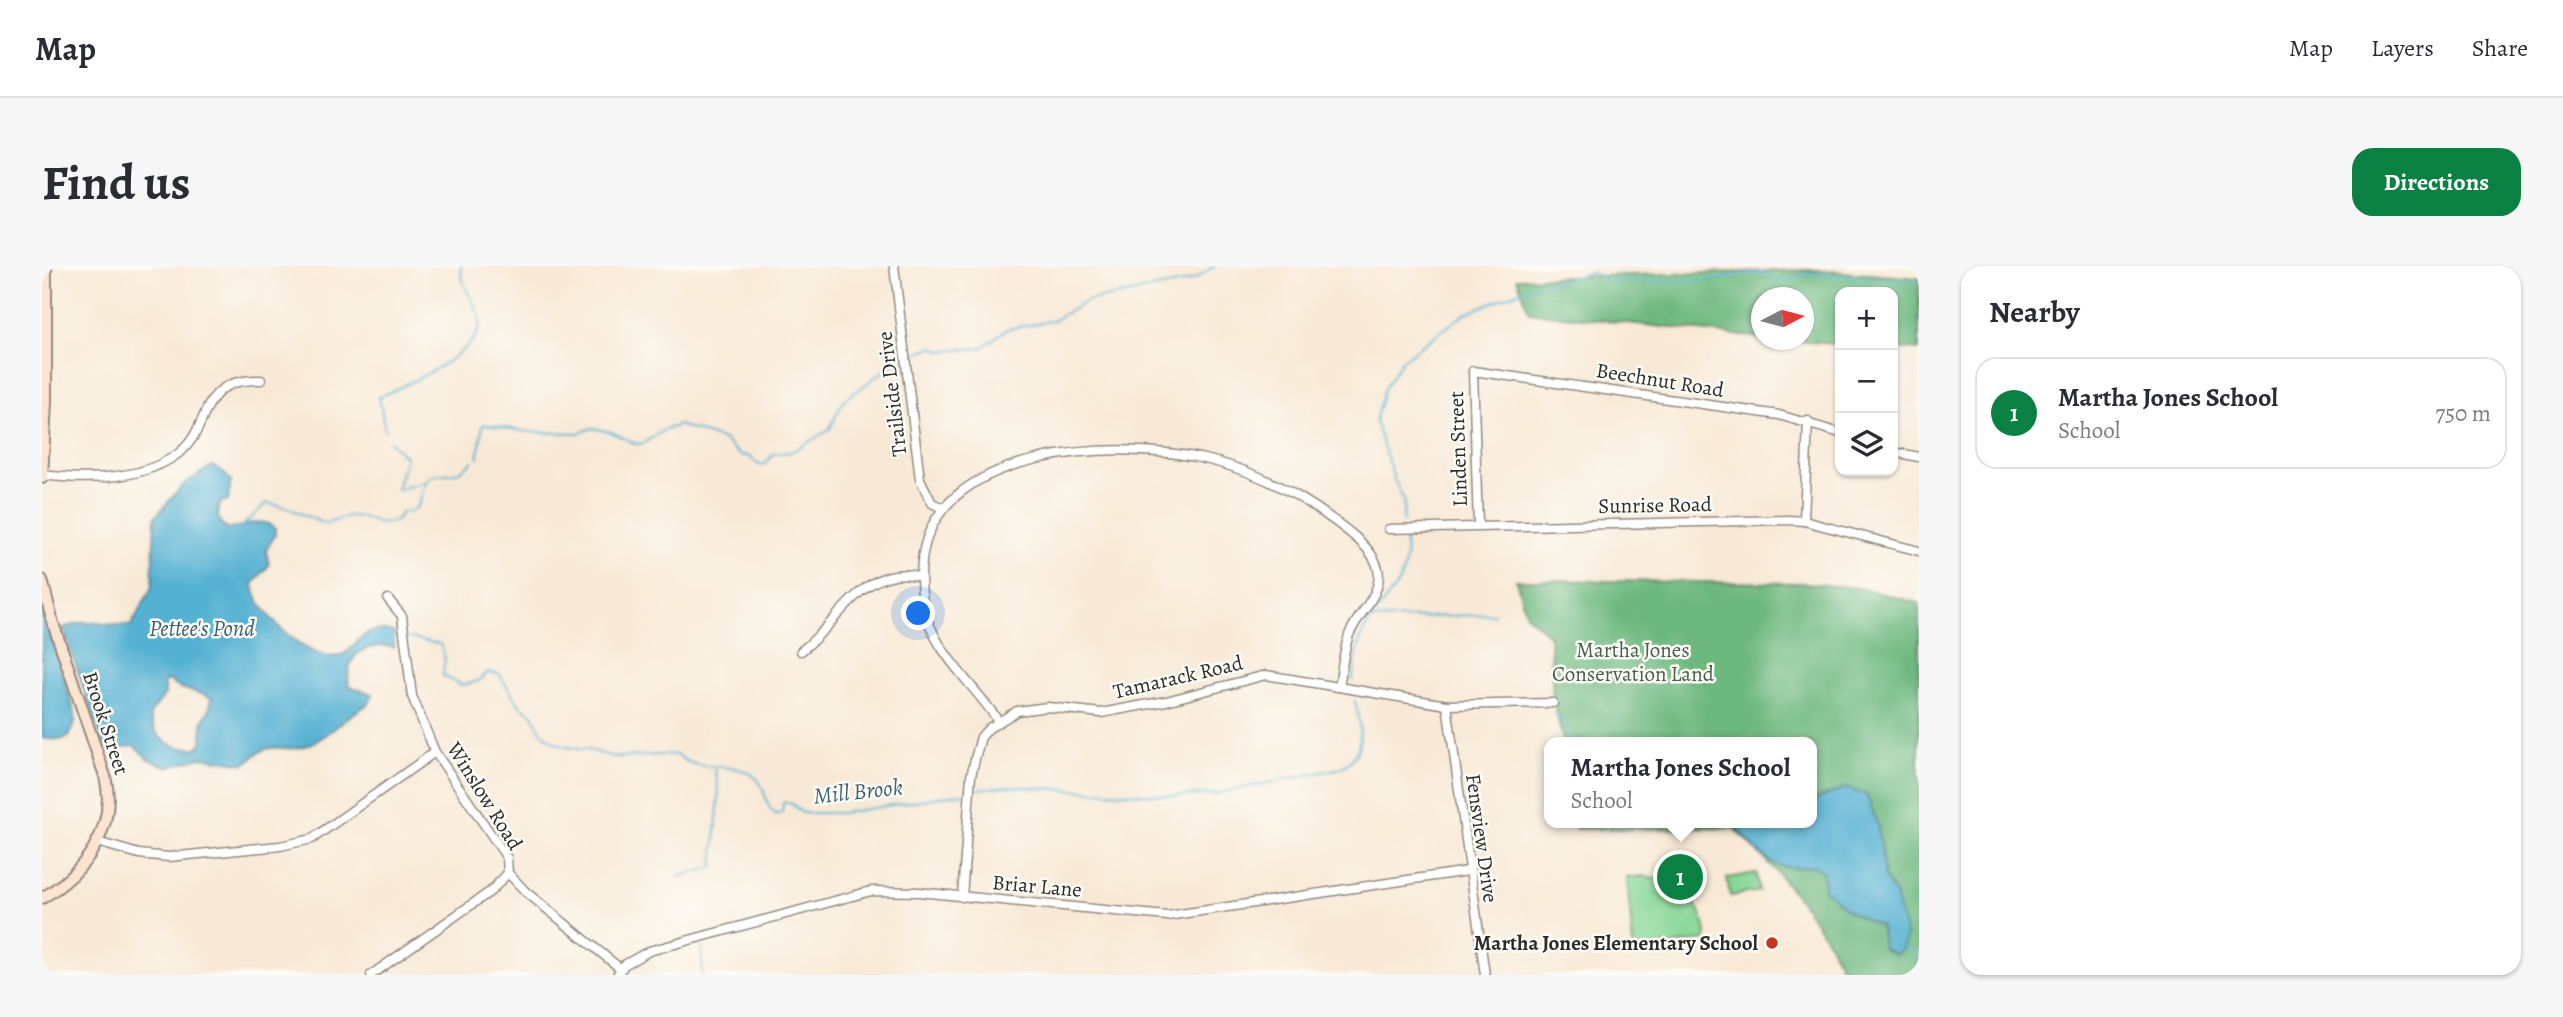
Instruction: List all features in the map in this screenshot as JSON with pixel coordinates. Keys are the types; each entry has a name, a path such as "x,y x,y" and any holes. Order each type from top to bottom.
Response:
{"street":[{"path":"46,266 46,414 42,476 104,476 160,463 187,445 209,403 224,388 243,380 261,380"},
{"name":"Trailside Drive","path":"894,266 920,479 932,503 943,508"},
{"name":"Beechnut Road","path":"1473,371 1808,421 1835,431"},
{"name":"Linden Street","path":"1473,371 1478,526"},
{"path":"1804,521 1808,421"},
{"path":"999,722 939,642 922,602 921,577 925,543 943,508 955,494 978,477 1073,453 1120,450 1175,454 1237,468 1266,480 1321,510 1347,530 1377,566 1376,589 1350,632 1339,687"},
{"path":"1898,453 1919,457"},
{"name":"Sunrise Road","path":"1388,529 1804,521 1919,551"},
{"path":"801,651 820,636 853,596 884,576 907,572 921,577"},
{"name":"Brook Street","path":"42,580 53,623 107,784 107,809 97,842 79,871 42,898"},
{"name":"Winslow Road","path":"388,599 402,616 412,696 435,752 507,858 508,873 526,892 619,972"},
{"name":"Tamarack Road","path":"962,897 971,776 981,737 1017,711 1034,706 1101,713 1166,701 1266,675 1447,705 1553,703"},
{"name":"Fensview Drive","path":"1447,705 1468,871 1485,975"},
{"path":"97,842 139,854 169,857 280,846 312,839 435,752"},
{"name":"Briar Lane","path":"619,972 649,951 862,891 891,890 1167,916 1262,904 1468,871"},
{"path":"371,975 491,891 508,873"}],"green space":[{"path":"1816,270 1919,278 1919,350 1898,348 1898,287 1835,287 1835,344 1814,342 1814,287 1751,287 1751,337 1529,312 1517,278"},
{"name":"Martha Jones Conservation Land","path":"1516,580 1804,583 1860,588 1919,603 1919,975 1844,975 1825,937 1796,896 1733,828 1817,828 1817,737 1562,737 1553,696 1550,636 1526,615"},
{"name":"Martha Jones Conservation Land","path":"1576,828 1733,828 1576,829"},
{"path":"1756,873 1759,891 1730,896 1727,878"},
{"path":"1644,876 1668,883 1688,896 1701,916 1706,940 1640,950 1633,946 1627,878"}],"water":[{"name":"Pettee's Pond","path":"212,466 221,470 231,481 228,501 221,502 218,512 225,528 262,522 275,528 275,535 266,550 269,565 253,584 263,608 273,621 299,644 326,656 338,656 372,632 394,632 394,647 366,649 353,659 350,666 349,686 373,694 369,704 318,740 299,747 263,750 245,764 201,757 168,767 148,759 134,745 113,749 104,746 63,628 83,622 131,626 152,587 155,517 183,485","holes":["165,680 179,687 212,698 209,711 202,722 202,743 197,748 179,747 166,742 152,723 150,714 165,694"]},
{"path":"42,608 75,713 75,723 69,737 60,740 42,738"},
{"path":"1845,788 1867,795 1878,826 1884,878 1894,892 1906,935 1902,949 1896,954 1883,949 1881,927 1848,911 1824,889 1823,872 1813,865 1787,867 1769,860 1737,828 1817,828 1817,800"}],"waterway":[{"path":"385,430 379,397 424,376 459,354 479,329 479,316 465,285 461,266"},
{"path":"914,354 933,347 941,351 981,348 1007,329 1054,320 1087,301 1183,283 1197,278 1214,266"},
{"name":"Mill Brook","path":"1403,522 1404,500 1395,482 1375,421 1384,389 1402,360 1466,313 1525,289 1594,272 1606,282 1704,281 1762,272 1781,283 1807,273 1919,283"},
{"path":"478,458 483,424 529,432 579,433 592,428 611,432 636,444 644,443 664,430 679,425 724,440 740,455 749,456 759,465 765,464 773,454 791,452 829,430 844,400 901,359"},
{"path":"389,441 406,457 397,490 425,482"},
{"path":"242,526 267,503 285,507 325,524 349,516 381,524 396,521 402,512 414,510 429,478 456,472 473,461"},
{"name":"Mill Brook","path":"1352,680 1364,631 1396,587 1405,566 1404,533"},
{"path":"1373,620 1494,614"},
{"name":"Mill Brook","path":"410,638 440,644 445,657 443,676 462,685 479,681 488,672 499,674 520,706 533,714 546,737 560,745 614,757 678,755 696,765 746,771 759,781 768,805 775,814 782,813 783,803 790,802 802,813 843,813 964,793"},
{"name":"Mill Brook","path":"980,789 1006,786 1175,796 1214,794 1337,769 1353,757 1360,741 1355,701"},
{"path":"1554,713 1565,723 1568,737"},
{"path":"678,877 713,867 719,794 715,768"},
{"path":"702,945 702,975"},
{"path":"1904,948 1919,953"}],"place":[{"name":"Martha Jones School","path":"1680,877"},
{"name":"Martha Jones Elementary School","path":"1772,943"}]}
